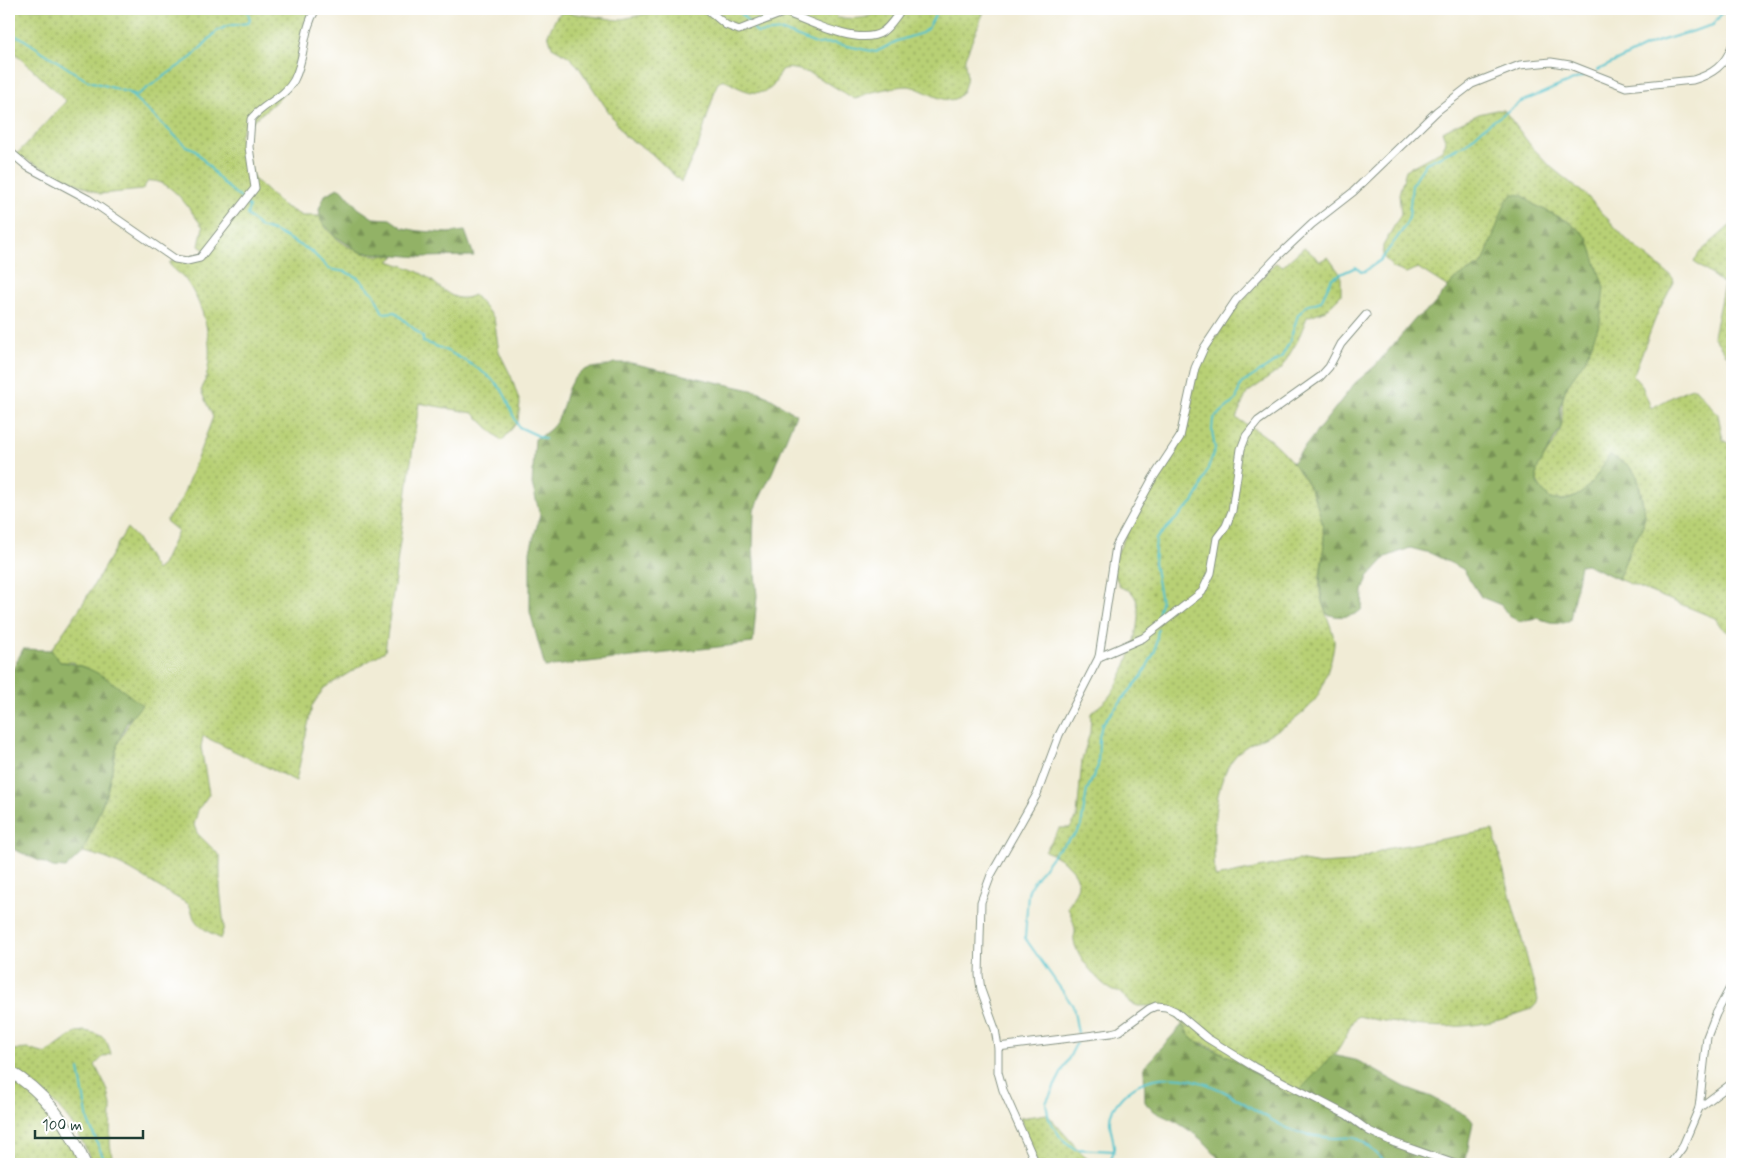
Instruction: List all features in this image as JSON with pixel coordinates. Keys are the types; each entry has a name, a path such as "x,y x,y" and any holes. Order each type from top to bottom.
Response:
{"main road":[{"path":"9,1071 29,1085 54,1110 70,1133 85,1164"}],"street":[{"path":"9,151 28,167 88,199 175,259 187,261 200,258 255,188 249,147 251,119 286,91 294,81 301,63 308,22 316,9"},
{"path":"707,9 726,25 739,30 784,10 838,32 864,37 882,33 902,9"},
{"path":"1036,1164 1003,1090 998,1072 998,1047 981,990 979,975 981,902 991,874 1037,794 1059,735 1099,657 1116,546 1153,478 1180,437 1195,368 1204,348 1236,300 1277,257 1312,224 1353,192 1437,111 1472,84 1520,65 1551,62 1570,65 1626,87 1694,80 1717,69 1727,58 1732,46"},
{"path":"1099,657 1143,638 1202,592 1211,573 1217,538 1226,526 1232,511 1241,449 1246,436 1258,421 1320,377 1329,367 1341,344 1366,315"},
{"path":"1670,1164 1682,1148 1699,1108 1707,1037 1716,1014 1732,984"},
{"path":"998,1047 1111,1033 1119,1031 1149,1009 1156,1006 1166,1007 1174,1011 1207,1038 1254,1067 1347,1115 1369,1131 1395,1144 1455,1164"},
{"path":"1699,1108 1732,1083"}],"green space":[{"path":"9,9 318,9 311,23 300,67 290,86 276,102 243,128 240,136 254,179 282,205 302,216 320,216 330,233 354,249 368,254 395,256 389,261 418,272 452,296 466,298 474,295 494,318 499,352 511,376 520,403 518,421 502,441 473,413 419,403 385,651 324,688 312,706 296,781 203,736 201,747 209,794 198,810 194,825 197,833 220,856 220,888 224,927 220,939 197,923 187,903 125,867 99,856 83,852 107,792 118,743 134,713 73,662 60,662 51,650 82,605 127,528 136,537 156,570 162,565 178,531 166,521 181,500 213,417 201,391 209,363 208,333 204,318 193,291 183,277 169,263 175,259 189,261 206,251 199,246 203,227 173,190 157,181 148,181 142,190 100,194 16,155 66,101 9,47"},
{"path":"659,9 839,9 836,18 855,18 866,17 881,9 985,9 965,58 967,75 962,92 956,98 949,100 908,86 894,87 855,99 808,73 789,69 781,70 772,87 760,92 747,91 723,79 717,84 699,144 681,182 651,153 625,136 578,66 568,56 552,47 548,34 557,16 563,12 618,20 654,12"},
{"path":"1504,110 1531,146 1552,168 1587,196 1626,239 1673,278 1674,282 1658,312 1633,376 1642,386 1651,408 1691,388 1695,388 1718,414 1723,440 1732,446 1732,635 1721,627 1715,618 1618,579 1634,540 1642,529 1645,515 1639,482 1633,470 1605,462 1597,478 1584,491 1568,499 1559,500 1550,499 1541,488 1537,479 1537,470 1540,463 1557,438 1561,427 1562,403 1567,386 1588,353 1593,340 1569,222 1533,204 1522,195 1495,233 1483,263 1455,279 1448,287 1418,268 1406,273 1393,268 1383,256 1383,246 1401,214 1399,194 1406,170 1442,150 1446,142 1442,131 1479,114"},
{"path":"338,188 342,189 358,208 373,218 390,219 403,228 419,231 448,233 465,231 474,256 421,257 360,252 335,236 321,221 319,209 325,195"},
{"path":"1513,194 1522,195 1533,204 1569,222 1588,238 1604,288 1600,322 1585,360 1566,387 1560,407 1561,427 1537,470 1537,484 1550,499 1561,500 1571,498 1587,488 1610,455 1628,465 1637,476 1645,515 1642,529 1634,540 1618,579 1586,564 1580,565 1570,620 1564,623 1550,622 1537,618 1519,621 1509,616 1501,605 1481,597 1463,569 1430,553 1410,548 1386,557 1368,577 1363,591 1362,609 1359,612 1346,616 1327,614 1321,596 1324,541 1322,521 1315,499 1305,479 1292,463 1355,383 1375,366 1416,318 1431,308 1455,279 1483,263 1506,201"},
{"path":"1732,224 1732,362 1713,336 1724,284 1694,262 1699,253"},
{"path":"1304,247 1320,261 1328,257 1341,275 1341,295 1326,310 1307,317 1298,340 1281,369 1247,393 1236,418 1265,436 1279,448 1298,470 1314,496 1319,510 1324,539 1320,592 1333,633 1334,644 1322,686 1311,705 1287,725 1250,744 1237,754 1227,769 1220,785 1216,804 1214,824 1215,877 1298,860 1320,864 1351,862 1385,849 1493,830 1538,1000 1533,1008 1527,1011 1498,1020 1458,1026 1438,1027 1397,1023 1358,1016 1355,1018 1336,1052 1321,1071 1296,1093 1289,1095 1255,1072 1208,1045 1193,1040 1179,1020 1168,1010 1151,1006 1138,1006 1131,1003 1119,992 1113,991 1099,980 1079,955 1074,941 1075,931 1068,907 1078,884 1075,873 1067,864 1045,851 1060,828 1070,828 1077,817 1082,760 1090,732 1091,713 1114,690 1132,649 1136,634 1138,607 1132,593 1120,587 1111,567 1144,496 1178,446 1195,371 1231,313 1275,263 1283,266"},
{"path":"614,363 631,363 760,392 796,414 772,473 754,510 753,550 757,596 753,643 545,667 530,612 530,551 540,515 532,484 535,439 547,432 555,424 560,416 567,390 578,374 586,369"},
{"path":"23,649 51,650 60,662 94,671 142,705 126,724 118,742 107,792 83,852 66,868 53,867 13,849 9,838 9,677"},
{"path":"1182,1025 1193,1040 1230,1057 1289,1095 1297,1093 1333,1055 1358,1061 1405,1087 1432,1097 1469,1117 1473,1122 1465,1164 1221,1164 1208,1146 1196,1135 1156,1112 1145,1102 1144,1067"},
{"path":"84,1031 103,1038 108,1044 111,1054 103,1057 95,1065 108,1091 111,1106 110,1143 113,1164 92,1164 77,1133 59,1108 9,1066 9,1056 13,1050 28,1049 46,1054 76,1032"},
{"path":"9,1079 43,1106 59,1126 80,1164 9,1164"},
{"path":"1047,1114 1084,1156 1094,1164 1037,1164 1020,1118"}],"waterway":[{"path":"9,34 20,37 86,80 137,95 192,57 217,31 227,26 248,23 250,19 247,9"},
{"path":"737,9 750,24"},
{"path":"753,28 757,33 783,31 816,44 833,43 876,52 897,41 922,33 929,27 938,9"},
{"path":"1598,70 1653,43 1713,25 1725,9"},
{"path":"1157,620 1161,602 1154,563 1156,539 1193,502 1200,490 1215,449 1212,431 1213,419 1236,400 1241,384 1281,358 1289,343 1298,315 1306,306 1321,301 1332,278 1356,267 1361,272 1365,271 1381,260 1409,218 1412,184 1426,163 1466,144 1483,128 1521,102 1583,76"},
{"path":"129,93 186,146 194,149 223,183 243,200"},
{"path":"246,204 249,207 247,215 260,227 276,232 311,251 329,269 346,272 358,278 374,294 383,313 395,312 423,337 423,342 455,355 489,377 503,392 519,427 545,439"},
{"path":"1078,1033 1073,1006 1025,938 1028,893 1031,885 1056,851 1076,834 1081,826 1087,790 1098,766 1099,738 1102,724 1142,676 1155,651 1158,629"},
{"path":"1076,1044 1046,1103 1049,1119 1061,1138 1075,1149 1114,1151"},
{"path":"79,1069 88,1121 106,1164"},
{"path":"1108,1164 1114,1150 1110,1125 1113,1109 1123,1096 1135,1087 1148,1081 1162,1078 1177,1078 1207,1084 1240,1100 1284,1127 1299,1133 1320,1137 1350,1137 1358,1139 1391,1164"}]}
